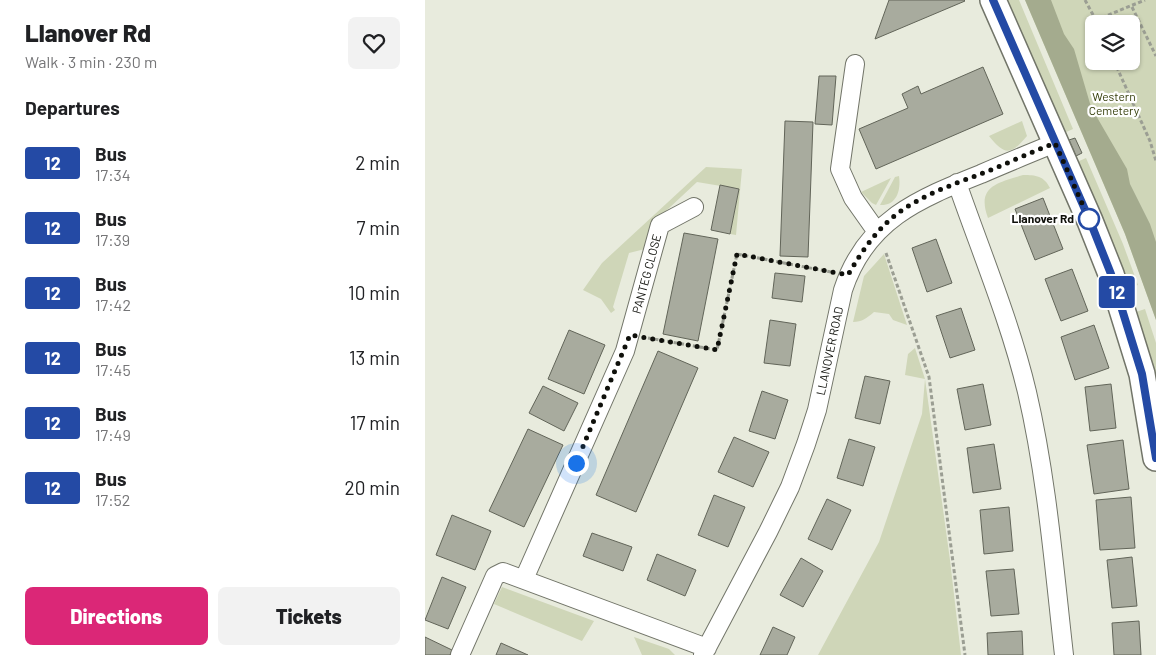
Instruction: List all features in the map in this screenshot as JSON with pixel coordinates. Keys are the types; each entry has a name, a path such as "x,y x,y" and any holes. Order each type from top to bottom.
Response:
{"street":[{"path":"993,0 1099,244 1128,325 1147,395 1156,458"},
{"path":"855,64 840,169 853,198 877,232"},
{"name":"LLANOVER ROAD","path":"705,651 790,487 817,410 834,328 848,275 864,247 898,213 921,199 1055,143"},
{"path":"957,183 974,227 1026,390 1044,478 1064,655"},
{"name":"PANTEG CLOSE","path":"523,579 584,446 630,335 660,226 694,206"},
{"path":"460,655 495,576 503,572 705,651"}],"path":[{"path":"1085,0 1093,15"},
{"path":"1113,15 1145,0"},
{"path":"1132,7 1156,56"},
{"path":"1118,70 1150,141 1156,161"},
{"path":"877,232 905,305 929,377 965,655"},
{"path":"630,335 717,350 737,254 848,275"}],"green space":[{"path":"1006,0 1019,0 1073,129 1064,133"},
{"name":"Western Cemetery","path":"1025,0 1156,0 1156,320 1125,234"},
{"path":"1025,0 1051,0 1064,34 1074,49 1091,107 1127,169 1130,184 1150,224 1156,242 1156,320 1125,234"},
{"path":"1022,121 1027,136 1012,150 1008,151 999,147 989,136"},
{"path":"1086,158 1123,244 1138,285 1128,288 1115,248 1077,162"},
{"path":"706,167 742,169 736,235 730,234 739,189 697,182 652,224 645,249 629,253 613,307 615,310 611,313 601,299 583,290 602,263"},
{"path":"1023,175 1039,177 1050,188 988,218 985,207 987,192 998,184"},
{"path":"899,176 897,196 890,203 880,205 895,177"},
{"path":"891,178 876,205 861,192"},
{"path":"884,254 907,325 893,320 889,314 874,312 864,319 853,322 864,276"},
{"path":"1145,309 1156,343 1156,380 1136,312"},
{"path":"915,348 925,379 905,375 908,354"},
{"path":"925,379 961,655 818,655 879,542 922,414"},
{"path":"502,587 594,621 582,641 494,604"},
{"path":"634,637 669,649 675,655 642,655"}],"building":[{"path":"889,0 964,0 965,1 875,39"},
{"path":"983,67 1003,114 876,169 859,129 908,108 902,94 918,86 921,94"},
{"path":"819,76 836,76 832,125 815,124"},
{"path":"785,121 813,122 808,257 780,256"},
{"path":"1075,138 1082,153 1076,156 1069,140"},
{"path":"720,185 739,189 730,234 711,230"},
{"path":"1043,198 1063,249 1035,260 1015,209"},
{"path":"684,233 718,239 698,341 663,334"},
{"path":"936,239 952,283 927,292 912,248"},
{"path":"1072,269 1088,311 1061,321 1045,279"},
{"path":"775,273 805,276 802,302 772,298"},
{"path":"961,308 975,350 950,358 936,316"},
{"path":"770,320 796,324 790,366 764,363"},
{"path":"1094,325 1109,368 1075,380 1061,337"},
{"path":"569,330 605,345 584,394 548,379"},
{"path":"658,351 698,368 636,512 596,495"},
{"path":"865,376 890,381 880,424 855,418"},
{"path":"983,384 991,425 965,430 957,389"},
{"path":"1111,384 1116,428 1090,431 1085,387"},
{"path":"543,386 578,403 564,431 529,413"},
{"path":"762,391 788,400 775,439 749,431"},
{"path":"528,429 563,445 524,527 489,511"},
{"path":"734,437 769,452 753,487 718,472"},
{"path":"849,439 875,447 863,486 837,478"},
{"path":"1123,440 1129,489 1094,494 1087,445"},
{"path":"994,444 1001,489 973,493 967,448"},
{"path":"714,495 745,507 728,547 698,535"},
{"path":"1131,497 1135,548 1100,550 1096,500"},
{"path":"827,499 851,510 832,550 808,539"},
{"path":"1009,507 1013,551 984,554 980,510"},
{"path":"452,515 491,531 475,570 436,555"},
{"path":"592,533 632,547 623,571 583,556"},
{"path":"657,554 696,570 685,596 647,580"},
{"path":"1132,557 1137,606 1112,608 1107,560"},
{"path":"801,558 823,571 803,607 780,595"},
{"path":"1014,569 1019,614 991,616 986,571"},
{"path":"442,577 466,587 448,629 425,620"},
{"path":"1139,621 1141,655 1114,655 1112,623"},
{"path":"773,627 795,637 787,655 760,655"},
{"path":"1022,631 1023,655 988,655 987,633"},
{"path":"425,637 452,650 450,655 425,655"},
{"path":"501,643 528,655 496,655"}],"bus line":[{"name":"12","path":"993,0 1090,221 1111,274 1142,374 1156,458"}],"place":[{"name":"Llanover Rd","path":"1089,219"}],"route":[{"path":"576,463 625,351 630,335 717,350 737,254 848,275 864,247 898,213 921,199 1055,143 1090,221 1089,219"}]}
